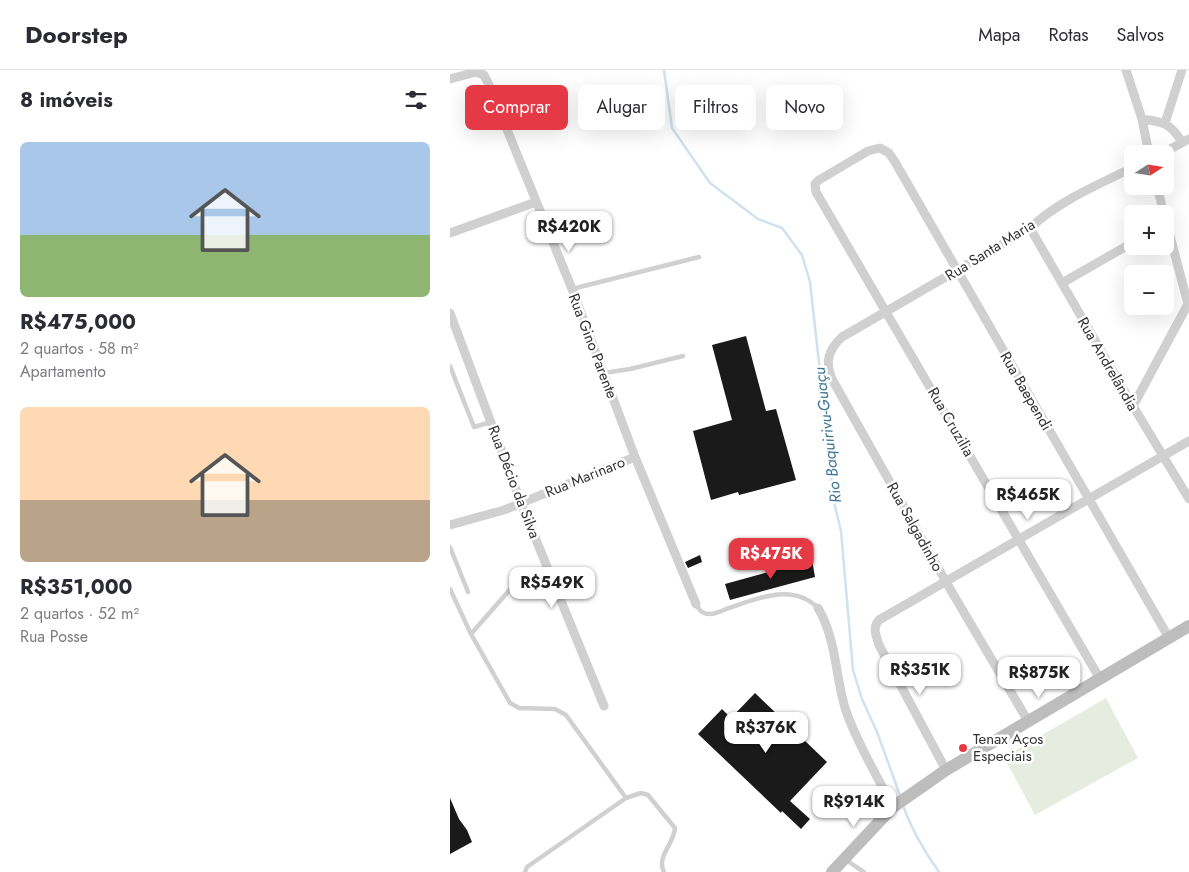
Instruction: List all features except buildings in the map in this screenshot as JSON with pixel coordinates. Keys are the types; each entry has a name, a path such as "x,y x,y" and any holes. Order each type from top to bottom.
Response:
{"street":[{"path":"1126,70 1142,119 1147,145"},
{"path":"1165,122 1182,70"},
{"name":"Rua Gino Parente","path":"450,79 476,72 484,76 488,83 572,289 635,457 696,604"},
{"path":"1142,119 1165,122 1185,141 1174,147"},
{"name":"Rua Cruzilia","path":"880,148 868,151 819,180 815,184 816,192 1100,679"},
{"name":"Rua Baependi","path":"880,148 888,153 895,162 1169,638"},
{"name":"Rua Santa Maria","path":"849,334 1030,228 1054,209 1086,190 1124,172"},
{"path":"450,233 536,202"},
{"name":"Rua Andrelândia","path":"1030,228 1189,499"},
{"path":"1062,283 1124,248"},
{"path":"1133,406 1188,304 1174,250"},
{"name":"Rua Décio da Silva","path":"450,313 522,503 604,706"},
{"name":"Rua Salgadinho","path":"849,334 831,349 828,363 829,371 946,582 1028,721"},
{"path":"946,770 879,645 874,629 875,624 1189,441"},
{"name":"Rua Marinaro","path":"450,526 504,510 635,457"},
{"path":"818,608 828,628 846,709 852,726 894,807"},
{"path":"832,872 894,807 946,770 1189,626"}],"lane":[{"path":"572,289 699,256"},
{"path":"604,374 683,356"},
{"path":"450,366 474,427 491,422"},
{"path":"450,547 468,592"},
{"path":"471,634 528,569"},
{"path":"450,589 452,602 510,703 519,708 555,709 566,715 626,798"},
{"name":"Rua Gino Parente","path":"696,604 704,614 714,614 762,597 780,594 799,595 811,601 818,608"},
{"path":"525,872 527,867 626,798 641,792 648,795 676,828 675,836 661,860 664,872"},
{"path":"844,859 864,872"}],"shaded area":[{"path":"1106,698 1138,758 1035,815 1004,757"}],"waterway":[{"name":"Rio Baquirivu-Guaçu","path":"664,70 672,128 710,183 758,219 782,228 802,255 810,282 832,494 841,531 853,670 862,699 877,732 901,798"},
{"name":"Rio Baquirivu-Guaçu","path":"903,806 919,840 939,872"}],"place":[{"name":"Tenax Aços Especiais","path":"963,748"}]}
